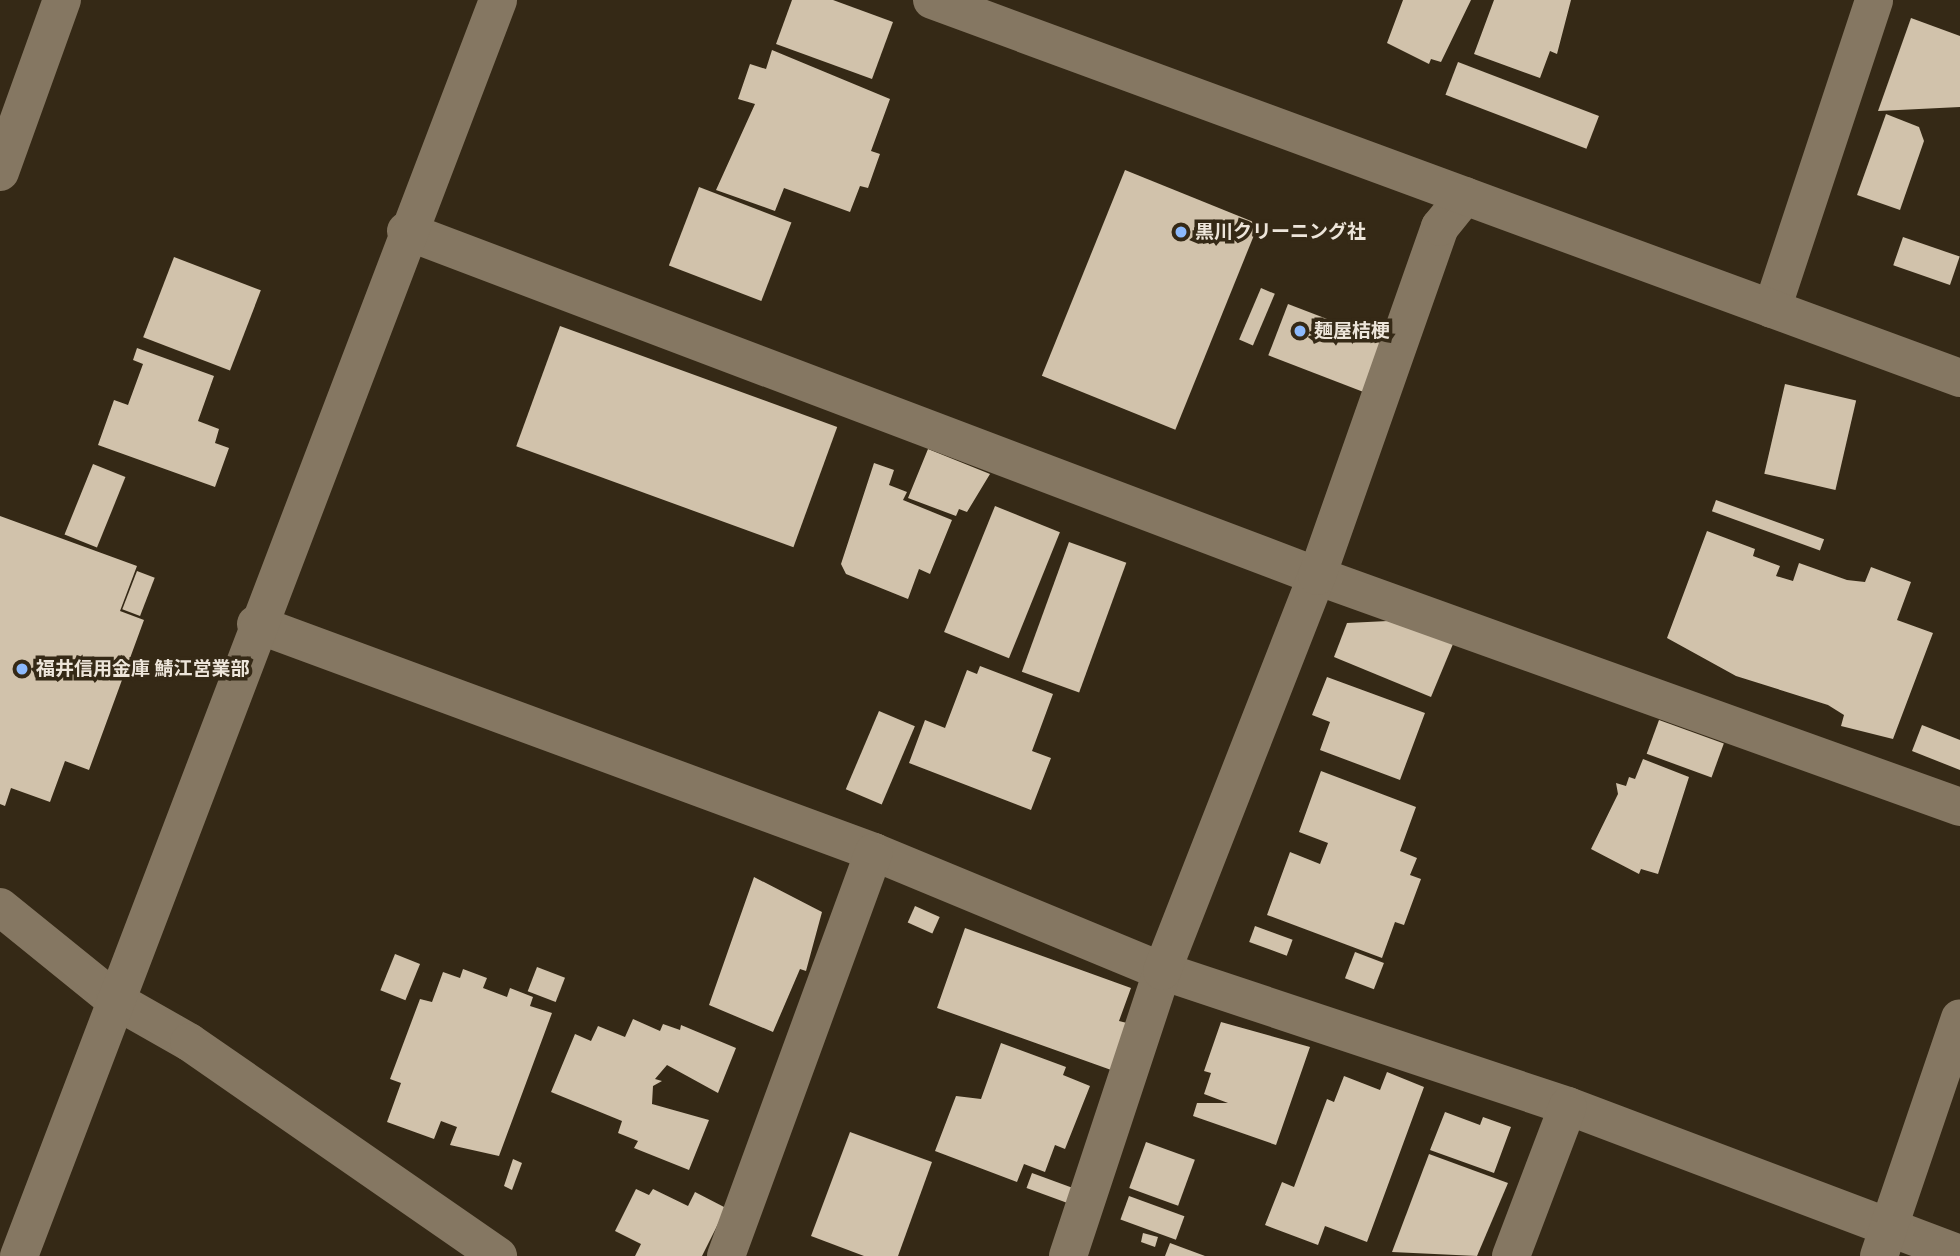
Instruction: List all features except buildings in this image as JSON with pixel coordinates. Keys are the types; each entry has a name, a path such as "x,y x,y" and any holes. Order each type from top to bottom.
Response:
{"street":[{"path":"0,172 62,0"},
{"path":"19,1256 256,624 406,231 498,0"},
{"path":"932,0 1960,379"},
{"path":"1772,309 1874,0"},
{"path":"1068,1256 1162,971 1317,576 1440,227 1465,196"},
{"path":"406,231 1317,576 1960,807"},
{"path":"256,624 874,852 1162,971 1567,1106 1883,1242 1960,1254"},
{"path":"726,1256 874,852"},
{"path":"0,907 115,1000 189,1042 498,1256"},
{"path":"1883,1242 1960,1018"},
{"path":"1511,1256 1567,1106"}],"place":[{"name":"黒川クリーニング社","path":"1181,232"},
{"name":"麺屋桔梗","path":"1300,331"},
{"name":"福井信用金庫 鯖江営業部","path":"22,669"}]}
